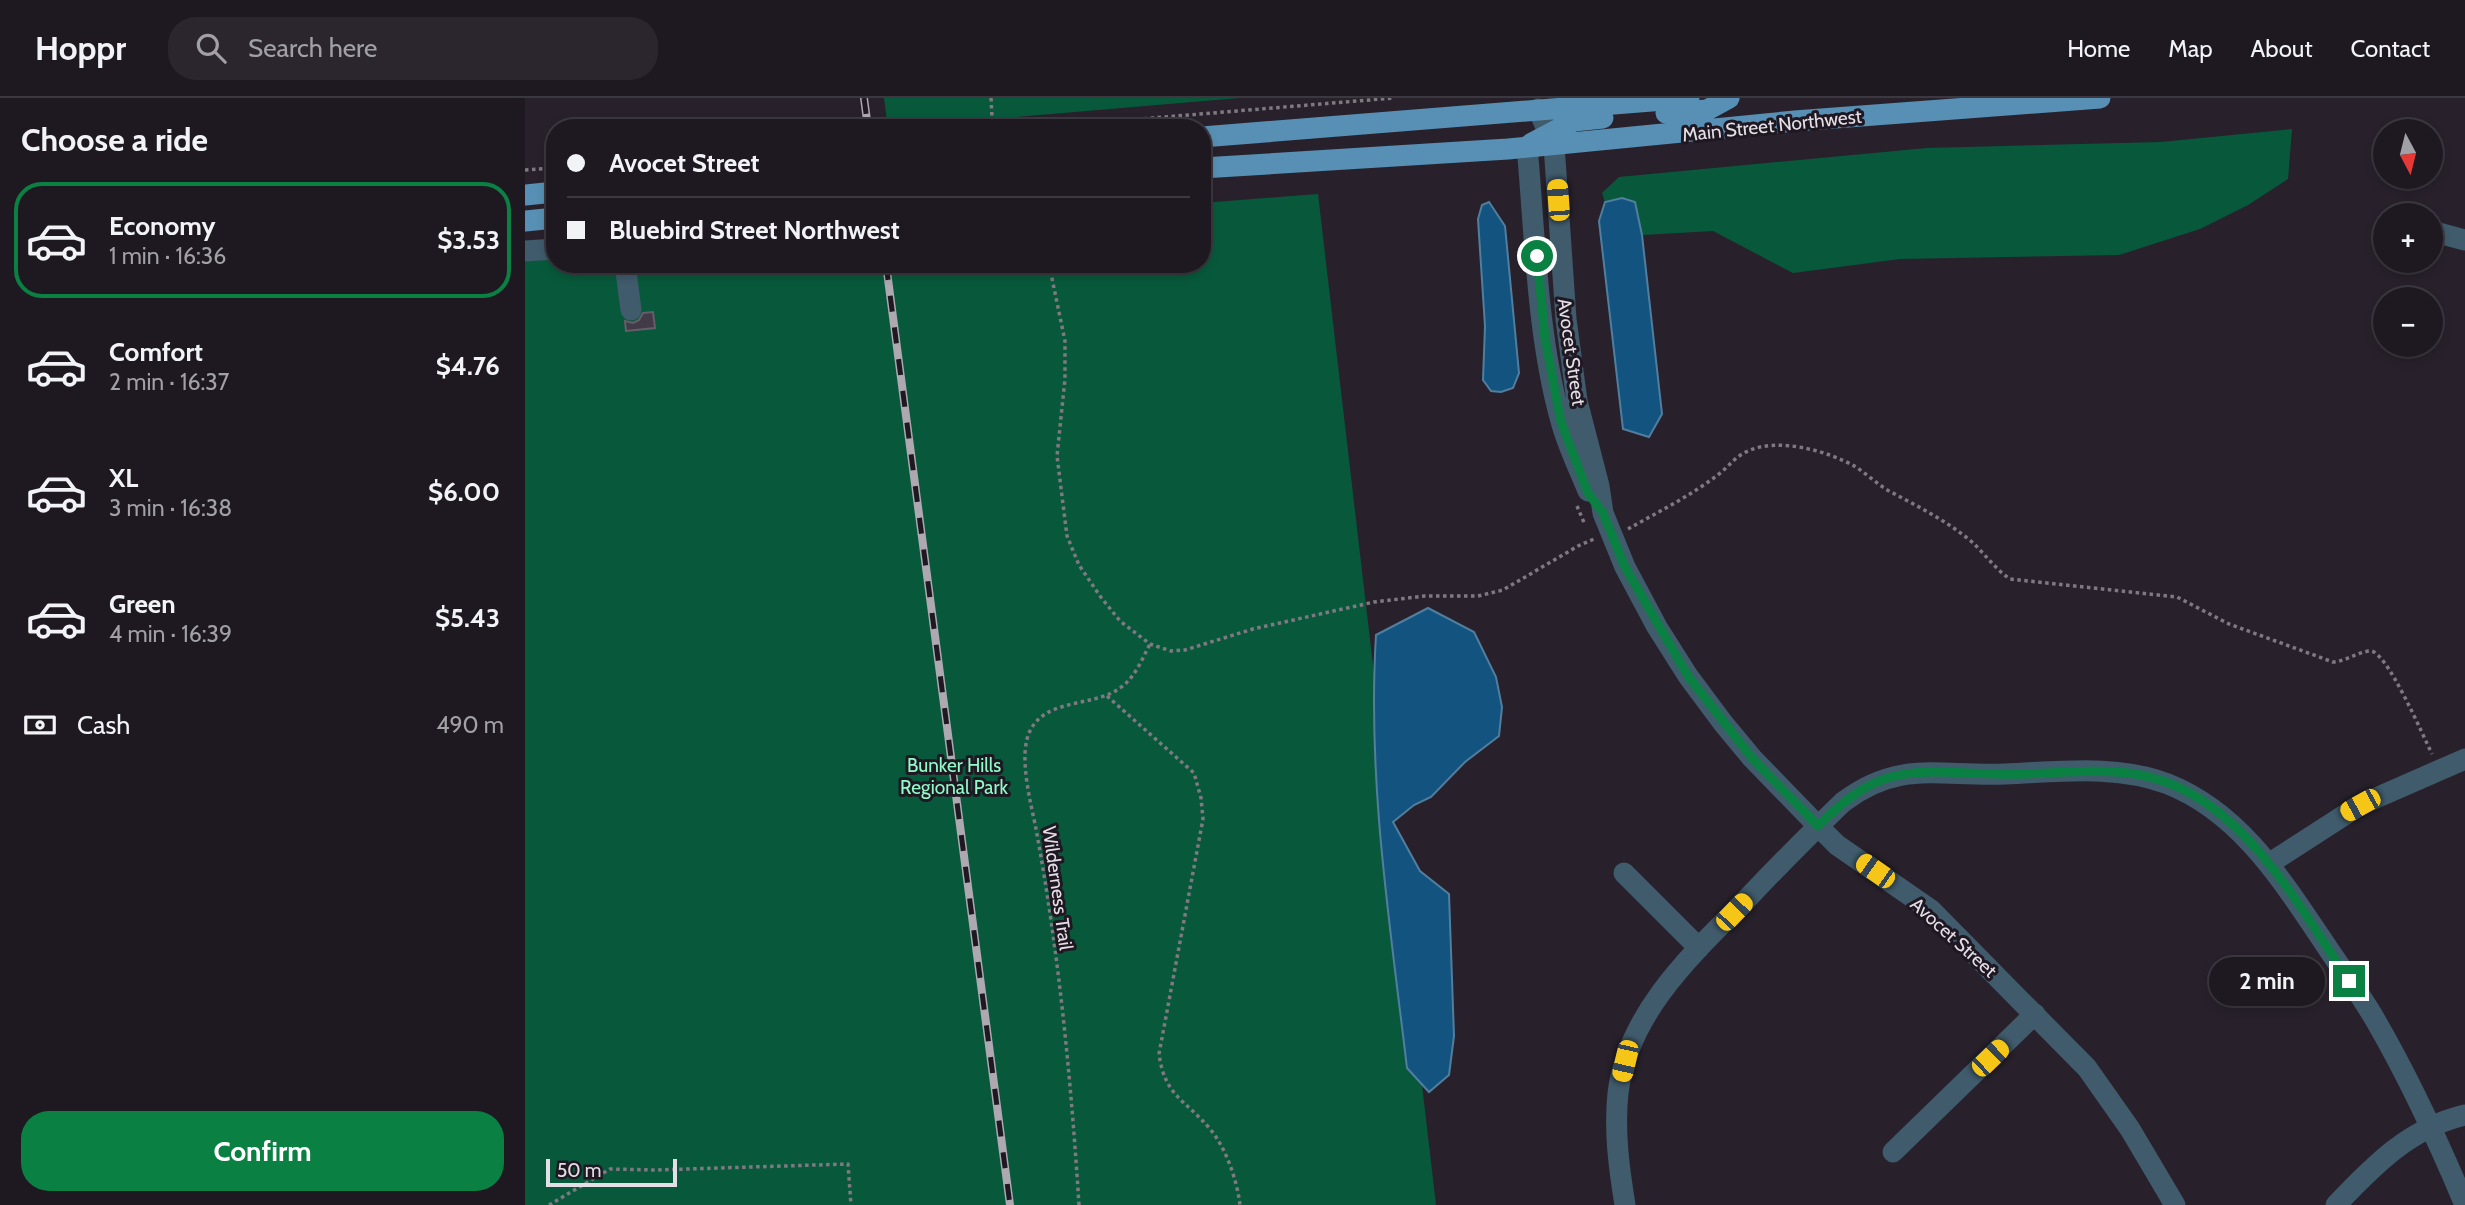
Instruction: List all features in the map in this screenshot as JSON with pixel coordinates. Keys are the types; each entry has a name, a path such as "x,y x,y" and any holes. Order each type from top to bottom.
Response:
{"main road":[{"name":"Main Street Northwest","path":"1211,136 1689,98"},
{"name":"Main Street Northwest","path":"1552,139 1574,121 1707,110 1730,98"},
{"name":"Main Street Northwest","path":"1211,167 1527,146 1552,139 2100,98"},
{"path":"525,195 546,193"},
{"path":"525,221 546,219"}],"street":[{"name":"Avocet Street","path":"1538,109 1552,139 1566,318 1577,401 1599,486 1603,513 1640,597 1688,676 1752,758 1837,845 1931,910 2087,1068 2130,1129 2175,1205"},
{"name":"Avocet Street","path":"1527,146 1545,338 1556,401 1561,422 1588,493 1603,513"},
{"path":"2443,234 2465,240"},
{"path":"525,251 546,250"},
{"path":"626,273 631,310"},
{"path":"2270,863 2351,810 2465,759"},
{"path":"1625,1205 1616,1126 1618,1092 1625,1061 1636,1033 1663,987 1818,826 1860,789 1902,774 1925,771 2001,775 2087,770 2136,774 2169,784 2199,799 2238,829 2270,863 2377,1023 2432,1126 2465,1205"},
{"path":"1624,873 1699,948"},
{"path":"1893,1152 2035,1014"},
{"path":"2336,1205 2368,1170 2405,1139 2465,1115"}],"path":[{"path":"991,98 992,117"},
{"path":"1140,119 1393,98"},
{"path":"525,170 546,169"},
{"path":"1051,273 1060,307 1065,349 1066,379 1056,456 1067,536 1079,565 1100,596 1120,621 1150,644 1171,651 1185,650 1253,629 1374,602 1426,596 1478,596 1503,590 1577,546 1626,530 1719,474 1735,458 1749,450 1764,446 1783,446 1817,453 1857,468 1879,485 1929,512 1972,542 1998,571 2010,579 2177,597 2229,624 2333,662 2345,662 2371,650 2377,652 2395,678 2439,770"},
{"name":"Wilderness Trail","path":"1079,1205 1069,1073 1043,866 1025,761 1029,732 1036,722 1064,706 1107,696 1123,687 1135,673 1150,644"},
{"path":"1107,696 1194,773 1198,785 1203,819 1159,1054 1162,1075 1176,1097 1211,1130 1231,1167 1241,1205"},
{"path":"549,1205 610,1169 848,1164 851,1205"}],"green space":[{"path":"884,98 1239,98 993,119 887,119"},
{"path":"2292,129 2288,179 2248,205 2200,229 2119,255 1900,259 1793,273 1713,231 1642,235 1635,202 1622,198 1605,202 1602,193 1619,177 1927,148 2161,142"},
{"name":"Bunker Hills Regional Park","path":"1318,194 1436,1205 525,1205 525,257 546,255 546,273 1211,273 1211,202"}],"water":[{"path":"1622,198 1635,202 1642,235 1662,414 1649,437 1623,429 1599,221 1605,202"},
{"path":"1489,202 1505,226 1519,373 1513,388 1501,392 1491,391 1483,380 1485,326 1478,219 1482,205"},
{"path":"1428,608 1474,632 1496,677 1502,707 1499,736 1465,762 1431,797 1414,805 1393,822 1420,871 1449,894 1454,1036 1449,1075 1429,1092 1407,1068 1377,798 1374,689 1376,635"}],"building":[{"path":"653,312 655,328 626,331 625,321 633,323 639,320 643,313"}],"railway":[{"path":"864,98 867,119"},
{"path":"887,273 1010,1205"}],"route":[{"path":"1537,256 1545,338 1561,422 1588,493 1603,513 1625,567 1648,612 1688,676 1752,758 1818,826 1860,789 1902,774 1925,771 2001,775 2087,770 2136,774 2169,784 2199,799 2238,829 2270,863 2349,981"}]}
